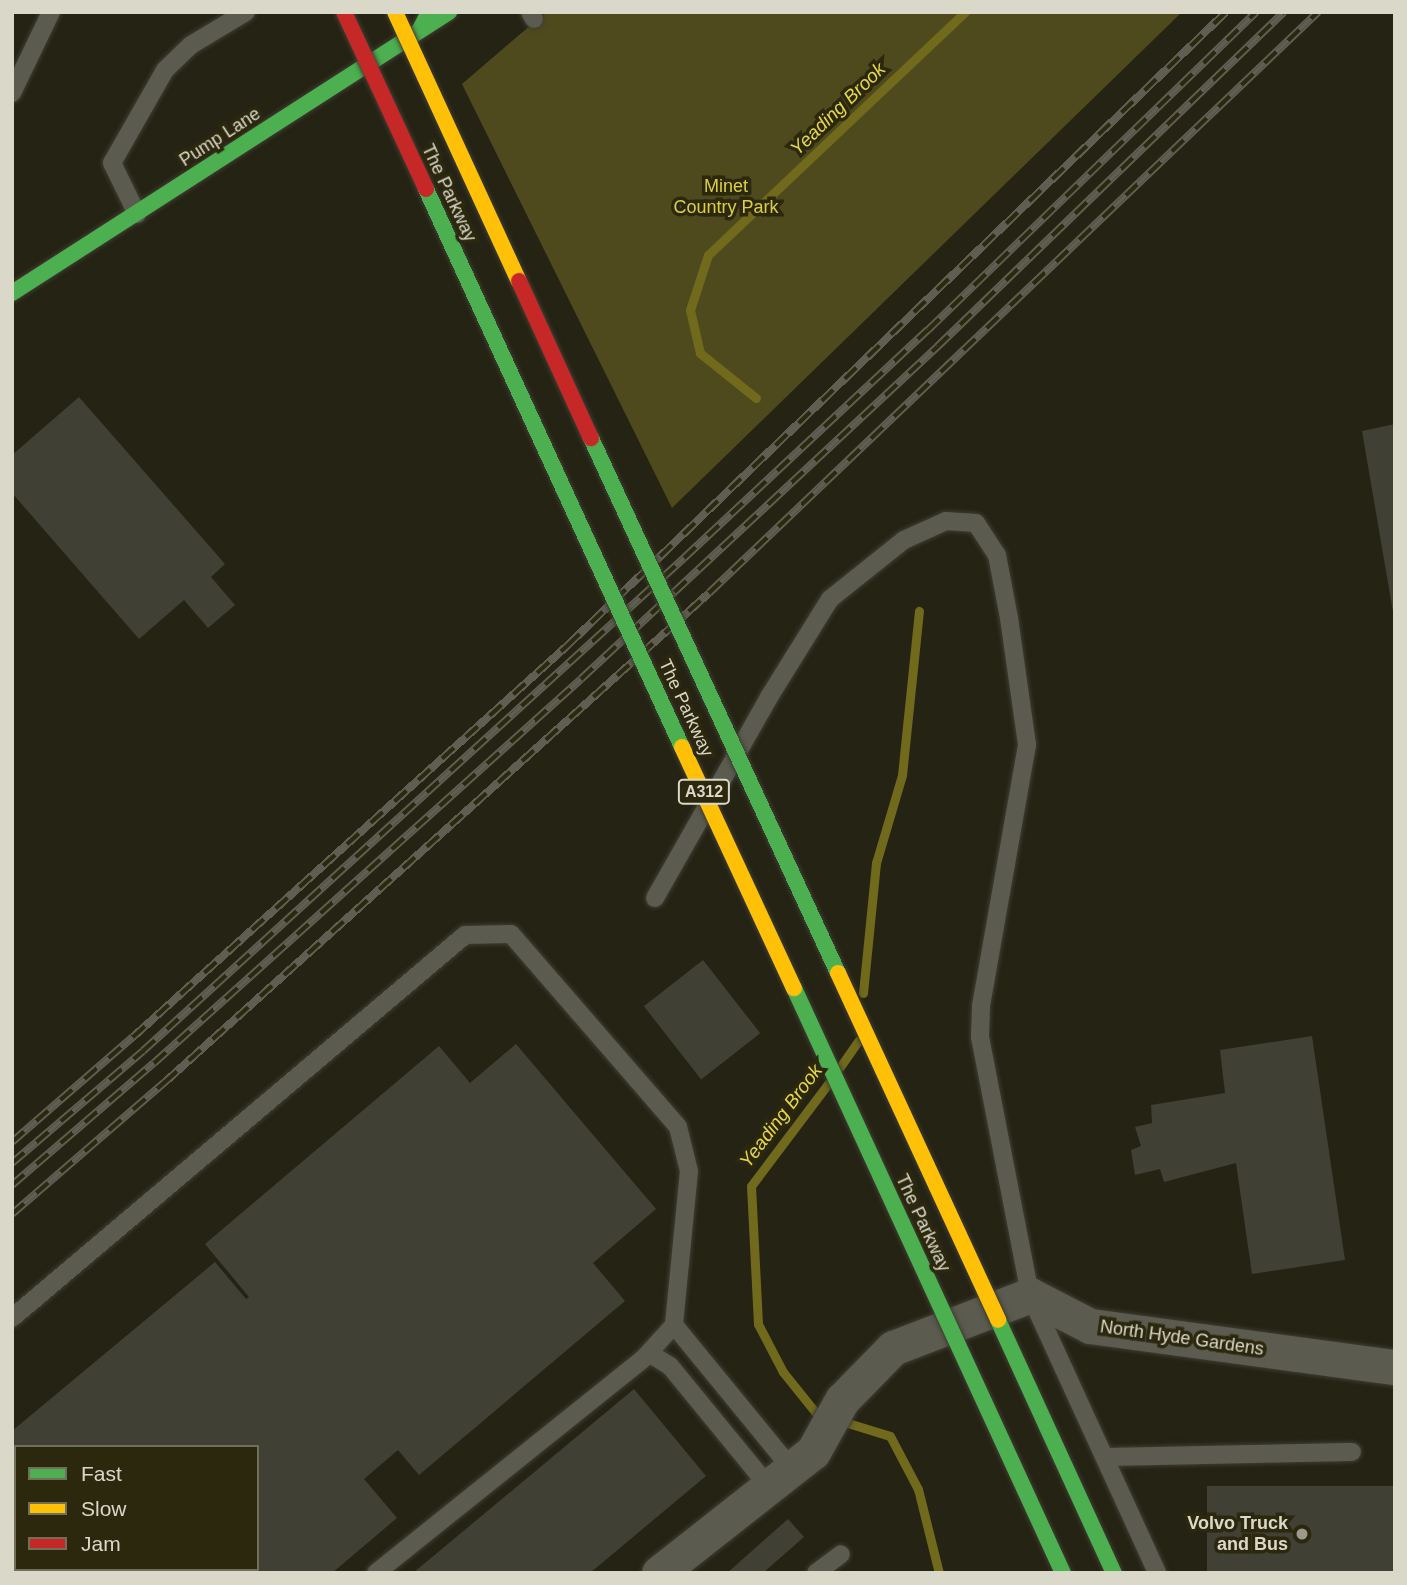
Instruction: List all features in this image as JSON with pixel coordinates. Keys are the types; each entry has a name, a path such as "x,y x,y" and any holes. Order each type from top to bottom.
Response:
{"main road":[{"name":"The Parkway","path":"344,12 1063,1573"},
{"name":"The Parkway","path":"396,12 1114,1573"},
{"path":"419,31 429,12"},
{"name":"Pump Lane","path":"12,293 449,12"}],"street":[{"name":"North Hyde Gardens","path":"1030,1295 1090,1326 1395,1367"},
{"path":"659,1573 791,1469 842,1400 893,1348 1030,1295"}],"lane":[{"path":"12,93 51,12"},
{"path":"137,214 112,163 165,70 191,45 246,12"},
{"path":"655,898 769,697 830,598 904,540 946,521 976,523 997,555 1027,745 981,1007 981,1037 1030,1295 1157,1573"},
{"path":"12,1318 465,935 511,934 678,1127 689,1171 674,1325 649,1353 376,1573"},
{"path":"674,1325 791,1469"},
{"path":"649,1353 670,1366 791,1469"},
{"path":"1105,1457 1352,1452"},
{"path":"816,1573 841,1554"}],"green space":[{"name":"Minet Country Park","path":"546,12 1182,12 672,508 462,84"}],"building":[{"path":"79,397 225,564 211,577 235,605 208,628 184,600 139,639 12,493 12,455"},
{"path":"1395,424 1395,612 1393,612 1362,431"},
{"path":"703,960 760,1033 701,1079 644,1006"},
{"path":"1312,1036 1345,1260 1252,1274 1236,1163 1164,1182 1160,1169 1135,1175 1131,1150 1141,1146 1135,1127 1152,1123 1151,1105 1225,1093 1220,1050"},
{"path":"516,1044 656,1209 593,1263 625,1301 419,1475 398,1450 364,1479 397,1518 332,1573 12,1573 14,1502 14,1571 259,1571 259,1445 14,1445 14,1485 12,1431 215,1262 246,1299 249,1297 205,1244 439,1046 470,1083"},
{"path":"634,1389 706,1476 590,1573 413,1573"},
{"name":"Volvo Truck and Bus","path":"1207,1486 1395,1486 1395,1573 1207,1573"},
{"path":"788,1519 804,1537 763,1573 727,1573"}],"waterway":[{"name":"Yeading Brook","path":"756,398 700,353 690,310 708,255 965,12"},
{"name":"Yeading Brook","path":"863,993 876,863 902,775 919,611"},
{"name":"Yeading Brook","path":"840,1067 858,1041"},
{"name":"Yeading Brook","path":"825,1416 816,1413 783,1372 758,1324 751,1186 828,1084"},
{"name":"Yeading Brook","path":"838,1420 890,1436 918,1489 939,1573"}],"railway":[{"path":"12,1142 133,1037 568,645 1226,12"},
{"path":"12,1163 143,1051 684,558 928,330 1256,12"},
{"path":"12,1185 154,1063 581,679 937,347 1284,12"},
{"path":"12,1214 165,1082 709,593 1318,12"}],"traffic: fast":[{"path":"419,31 429,12"},
{"path":"12,293 449,12"},
{"path":"426,189 682,747"},
{"path":"591,438 838,973"},
{"path":"794,988 1063,1573"},
{"path":"998,1320 1114,1573"}],"traffic: slow":[{"path":"395,12 519,281"},
{"path":"682,747 794,988"},
{"path":"838,973 998,1320"}],"traffic: jam":[{"path":"344,12 426,189"},
{"path":"519,281 591,438"}],"place":[{"name":"Volvo Truck and Bus","path":"1302,1534"}]}
